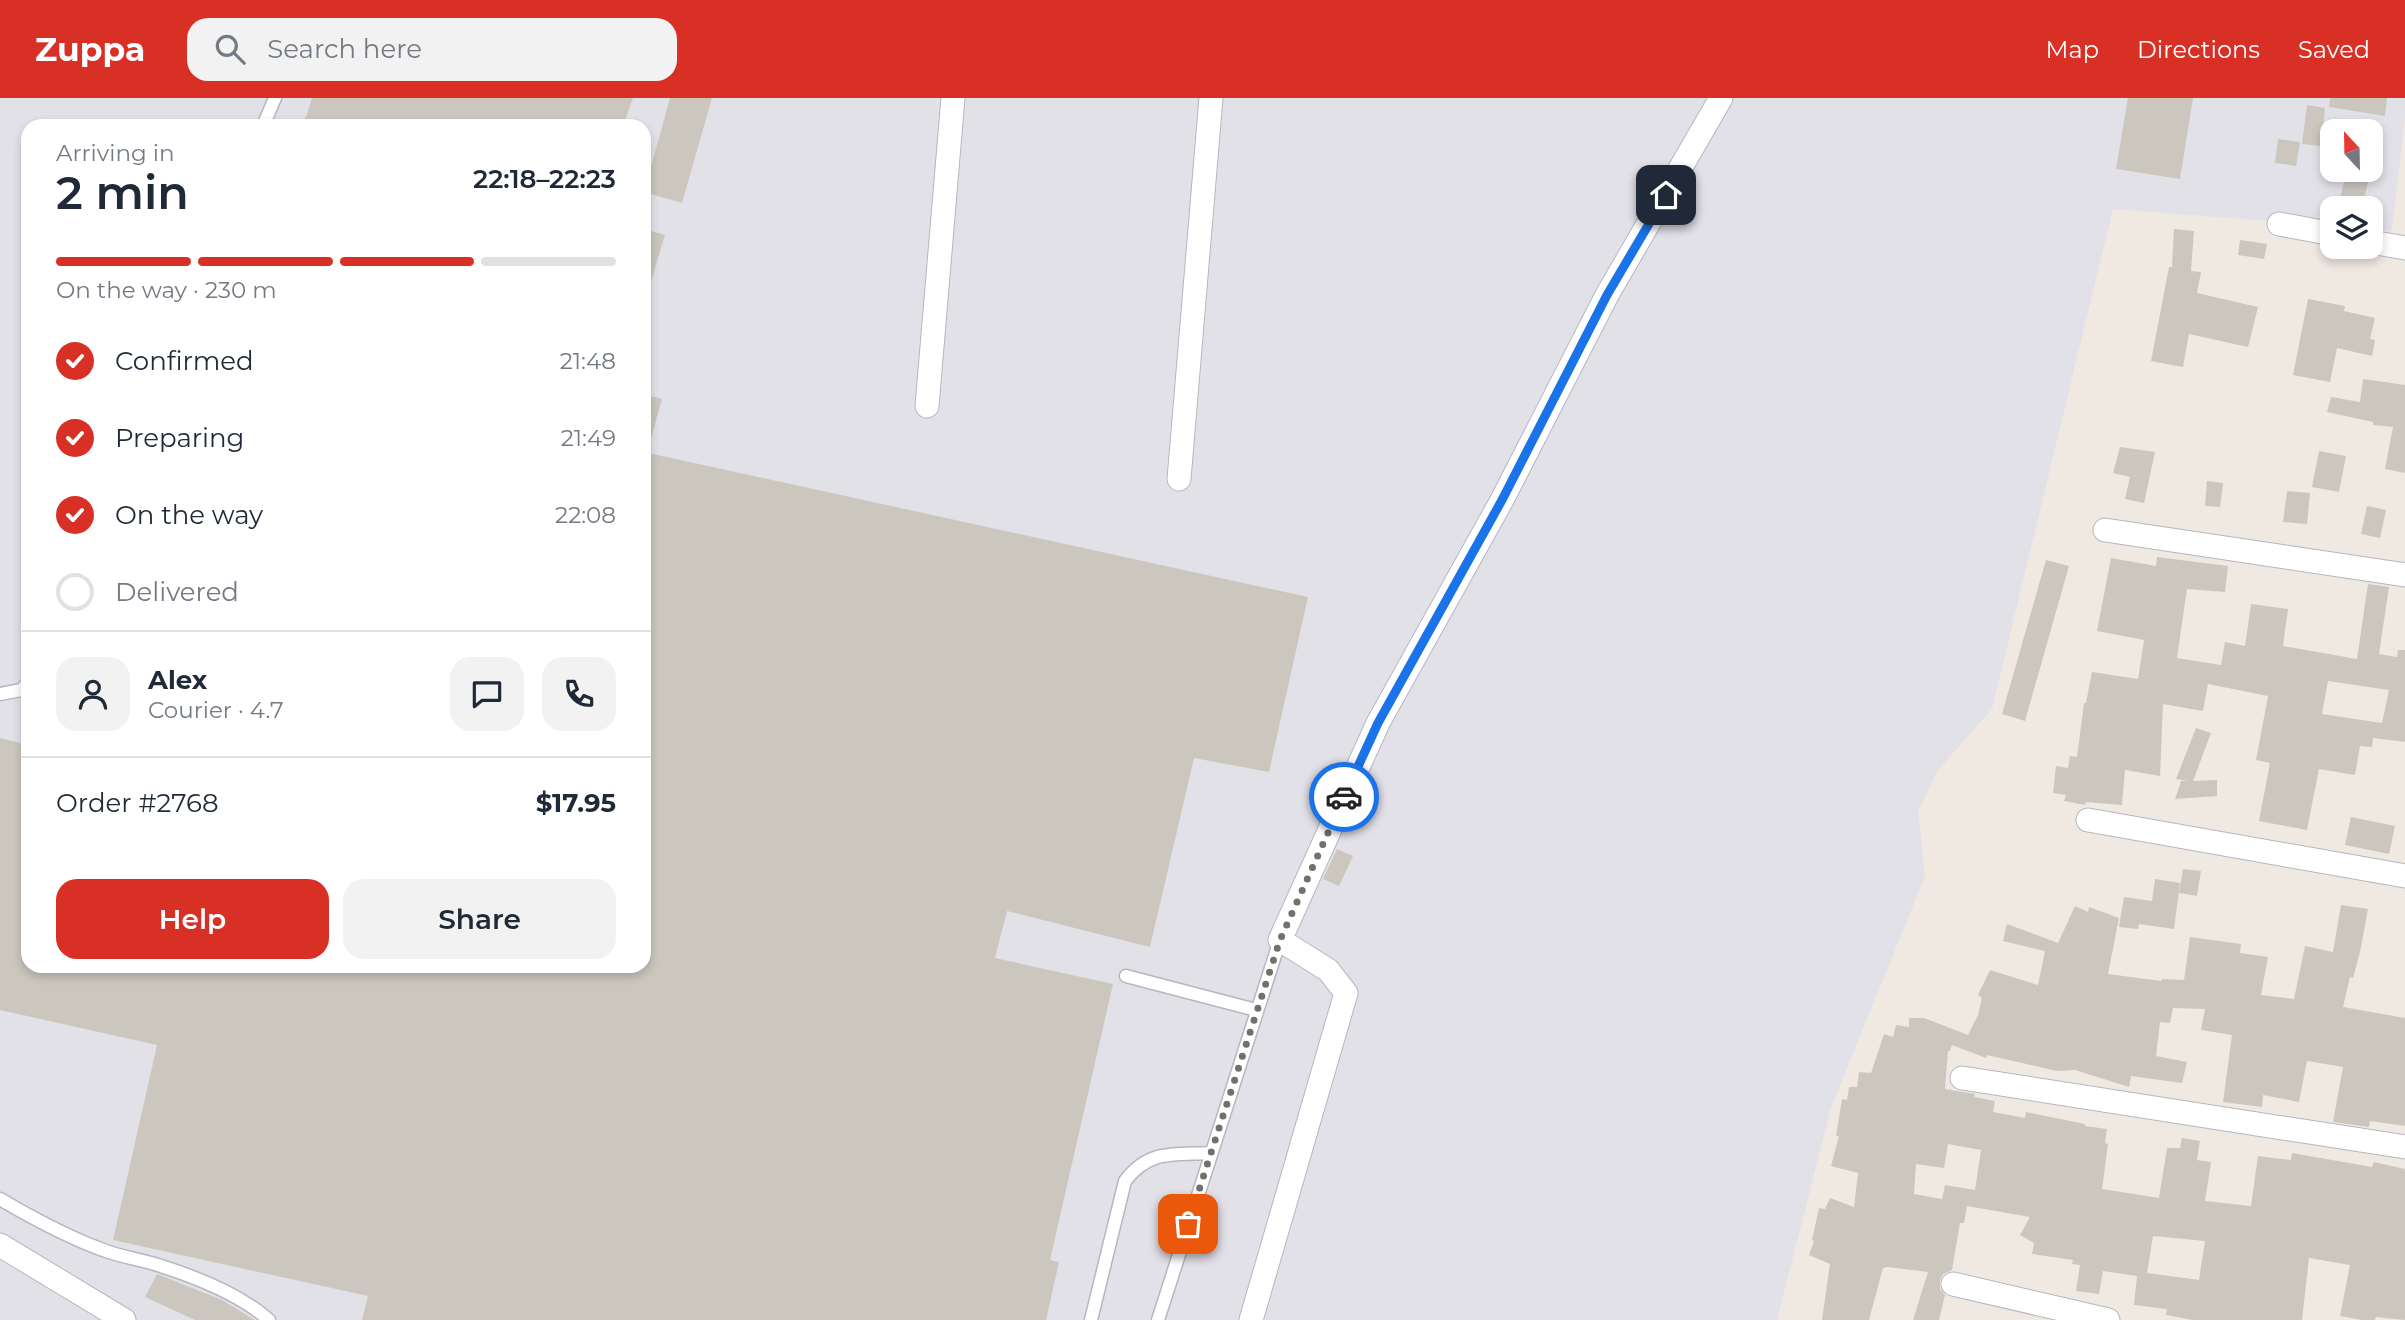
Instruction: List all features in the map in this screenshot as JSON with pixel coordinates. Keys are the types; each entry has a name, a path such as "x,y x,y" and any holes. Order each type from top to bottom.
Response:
{"street":[{"path":"927,406 953,98"},
{"path":"1179,479 1211,98"},
{"path":"1251,1320 1346,993 1328,970 1280,940 1378,723 1502,500 1607,295 1721,98"},
{"path":"2279,224 2320,232"},
{"path":"2383,244 2405,248"},
{"path":"2105,530 2405,575"},
{"path":"2088,820 2405,876"},
{"path":"1962,1078 2405,1147"},
{"path":"0,1245 124,1320"},
{"path":"1953,1284 2108,1320"}],"lane":[{"path":"266,119 275,98"},
{"path":"0,694 21,690"},
{"path":"1158,1320 1280,940"},
{"path":"1126,976 1256,1010"},
{"path":"1091,1320 1125,1181 1136,1166 1151,1157 1211,1153"},
{"path":"0,1199 34,1220 107,1251 164,1267 224,1292 255,1307 269,1320"}],"shaded area":[{"path":"0,98 2405,98 2392,231 2383,230 2383,196 2320,196 2320,225 2113,209 1992,709 1938,770 1918,811 1925,876 1831,1108 1777,1320 0,1320"}],"building":[{"path":"312,98 633,98 626,119 305,119"},
{"path":"670,98 712,98 682,203 651,194 651,167"},
{"path":"2128,98 2193,98 2180,179 2116,169"},
{"path":"2330,98 2387,98 2385,116 2329,107"},
{"path":"2307,105 2325,108 2324,119 2320,119 2320,146 2302,144"},
{"path":"2278,139 2300,142 2296,166 2275,163"},
{"path":"2344,182 2368,182 2365,196 2340,196"},
{"path":"2174,229 2194,231 2191,271 2201,272 2197,293 2258,307 2248,347 2189,334 2183,367 2151,361 2169,267 2172,267"},
{"path":"651,231 665,235 651,281"},
{"path":"2240,240 2267,244 2264,259 2238,255"},
{"path":"2308,299 2345,306 2344,311 2375,318 2370,339 2375,340 2372,356 2337,348 2330,382 2293,375"},
{"path":"2363,379 2405,385 2405,473 2385,469 2393,427 2373,425 2373,422 2327,412 2331,397 2360,402"},
{"path":"651,396 662,399 651,439"},
{"path":"2120,447 2155,452 2144,503 2125,499 2130,477 2113,473"},
{"path":"2319,451 2346,456 2339,492 2312,487"},
{"path":"651,454 1308,597 1269,772 1194,758 1150,947 1007,911 995,958 1113,984 1050,1260 1059,1262 1046,1320 362,1320 368,1296 113,1240 157,1045 0,1010 0,738 21,743 21,973 651,973"},
{"path":"2207,481 2223,483 2220,507 2205,506"},
{"path":"2287,491 2310,493 2307,524 2283,522"},
{"path":"2367,506 2386,510 2380,538 2361,534"},
{"path":"2157,557 2228,566 2225,592 2187,589 2177,658 2221,665 2225,642 2245,646 2251,604 2288,609 2283,646 2357,659 2368,584 2389,587 2379,654 2397,657 2398,650 2405,650 2405,742 2373,738 2372,747 2360,746 2355,775 2319,769 2307,830 2259,821 2270,763 2256,760 2268,696 2208,684 2203,711 2163,704 2160,776 2125,770 2122,805 2086,802 2085,805 2064,801 2066,795 2053,793 2056,766 2068,768 2070,756 2077,757 2084,703 2092,672 2138,679 2144,640 2097,631 2111,558 2156,566","holes":["2328,681 2389,690 2382,723 2322,714"]},
{"path":"2046,560 2069,566 2025,721 2002,714"},
{"path":"2196,728 2211,733 2193,781 2217,780 2217,796 2175,799 2181,781 2188,781 2176,779"},
{"path":"2351,817 2395,826 2389,854 2345,845"},
{"path":"1337,849 1353,856 1339,886 1323,879"},
{"path":"2183,869 2201,871 2197,896 2179,893"},
{"path":"2155,879 2180,883 2174,929 2139,924 2138,929 2119,927 2124,897 2152,901"},
{"path":"2341,905 2368,909 2360,952 2353,978 2350,977 2343,1007 2405,1018 2405,1126 2370,1121 2369,1127 2333,1122 2343,1067 2307,1061 2299,1102 2263,1095 2262,1107 2223,1102 2232,1035 2201,1030 2205,1009 2173,1008 2170,1023 2160,1022 2156,1056 2187,1062 2182,1083 2131,1076 2129,1087 2075,1070 2057,1071 1987,1055 1986,1058 1952,1045 1948,1051 1945,1089 1975,1094 1974,1097 1995,1101 1993,1112 2025,1118 2026,1112 2107,1129 2105,1143 2108,1144 2102,1189 2159,1198 2167,1148 2180,1148 2182,1138 2200,1141 2197,1160 2211,1162 2205,1201 2251,1206 2258,1156 2291,1160 2292,1153 2372,1167 2374,1162 2405,1169 2405,1320 2376,1317 2375,1320 2362,1320 2340,1316 2350,1265 2309,1258 2302,1320 2193,1320 2166,1315 2167,1309 2134,1305 2137,1276 2103,1271 2099,1294 2076,1291 2080,1265 2072,1264 2073,1260 2032,1254 2034,1243 2020,1235 2030,1217 1967,1206 1964,1223 1960,1223 1952,1270 1943,1274 1940,1280 1940,1289 1945,1295 1939,1320 1913,1320 1928,1272 1887,1267 1883,1268 1869,1320 1822,1320 1830,1264 1809,1255 1819,1208 1825,1209 1830,1198 1854,1207 1858,1173 1831,1166 1839,1136 1836,1136 1842,1099 1847,1100 1849,1087 1857,1087 1859,1072 1871,1073 1884,1034 1893,1037 1896,1025 1909,1027 1909,1018 1924,1018 1968,1035 1978,1015 1982,998 1978,995 1990,970 2038,985 2045,951 2003,941 2007,924 2058,943 2075,906 2088,912 2089,907 2119,918 2108,974 2161,981 2184,980 2190,937 2241,944 2240,953 2268,957 2261,995 2294,999 2305,946 2333,952","holes":["1948,1144 1981,1150 1975,1190 1945,1185 1942,1199 1914,1194 1916,1164 1944,1168","2153,1236 2205,1241 2199,1280 2147,1273"]},
{"path":"157,1274 222,1300 255,1320 195,1320 145,1297"}],"way so far":[{"path":"1188,1224 1280,940 1344,797"}],"route":[{"path":"1344,797 1378,723 1502,500 1572,359 1666,195"}]}
